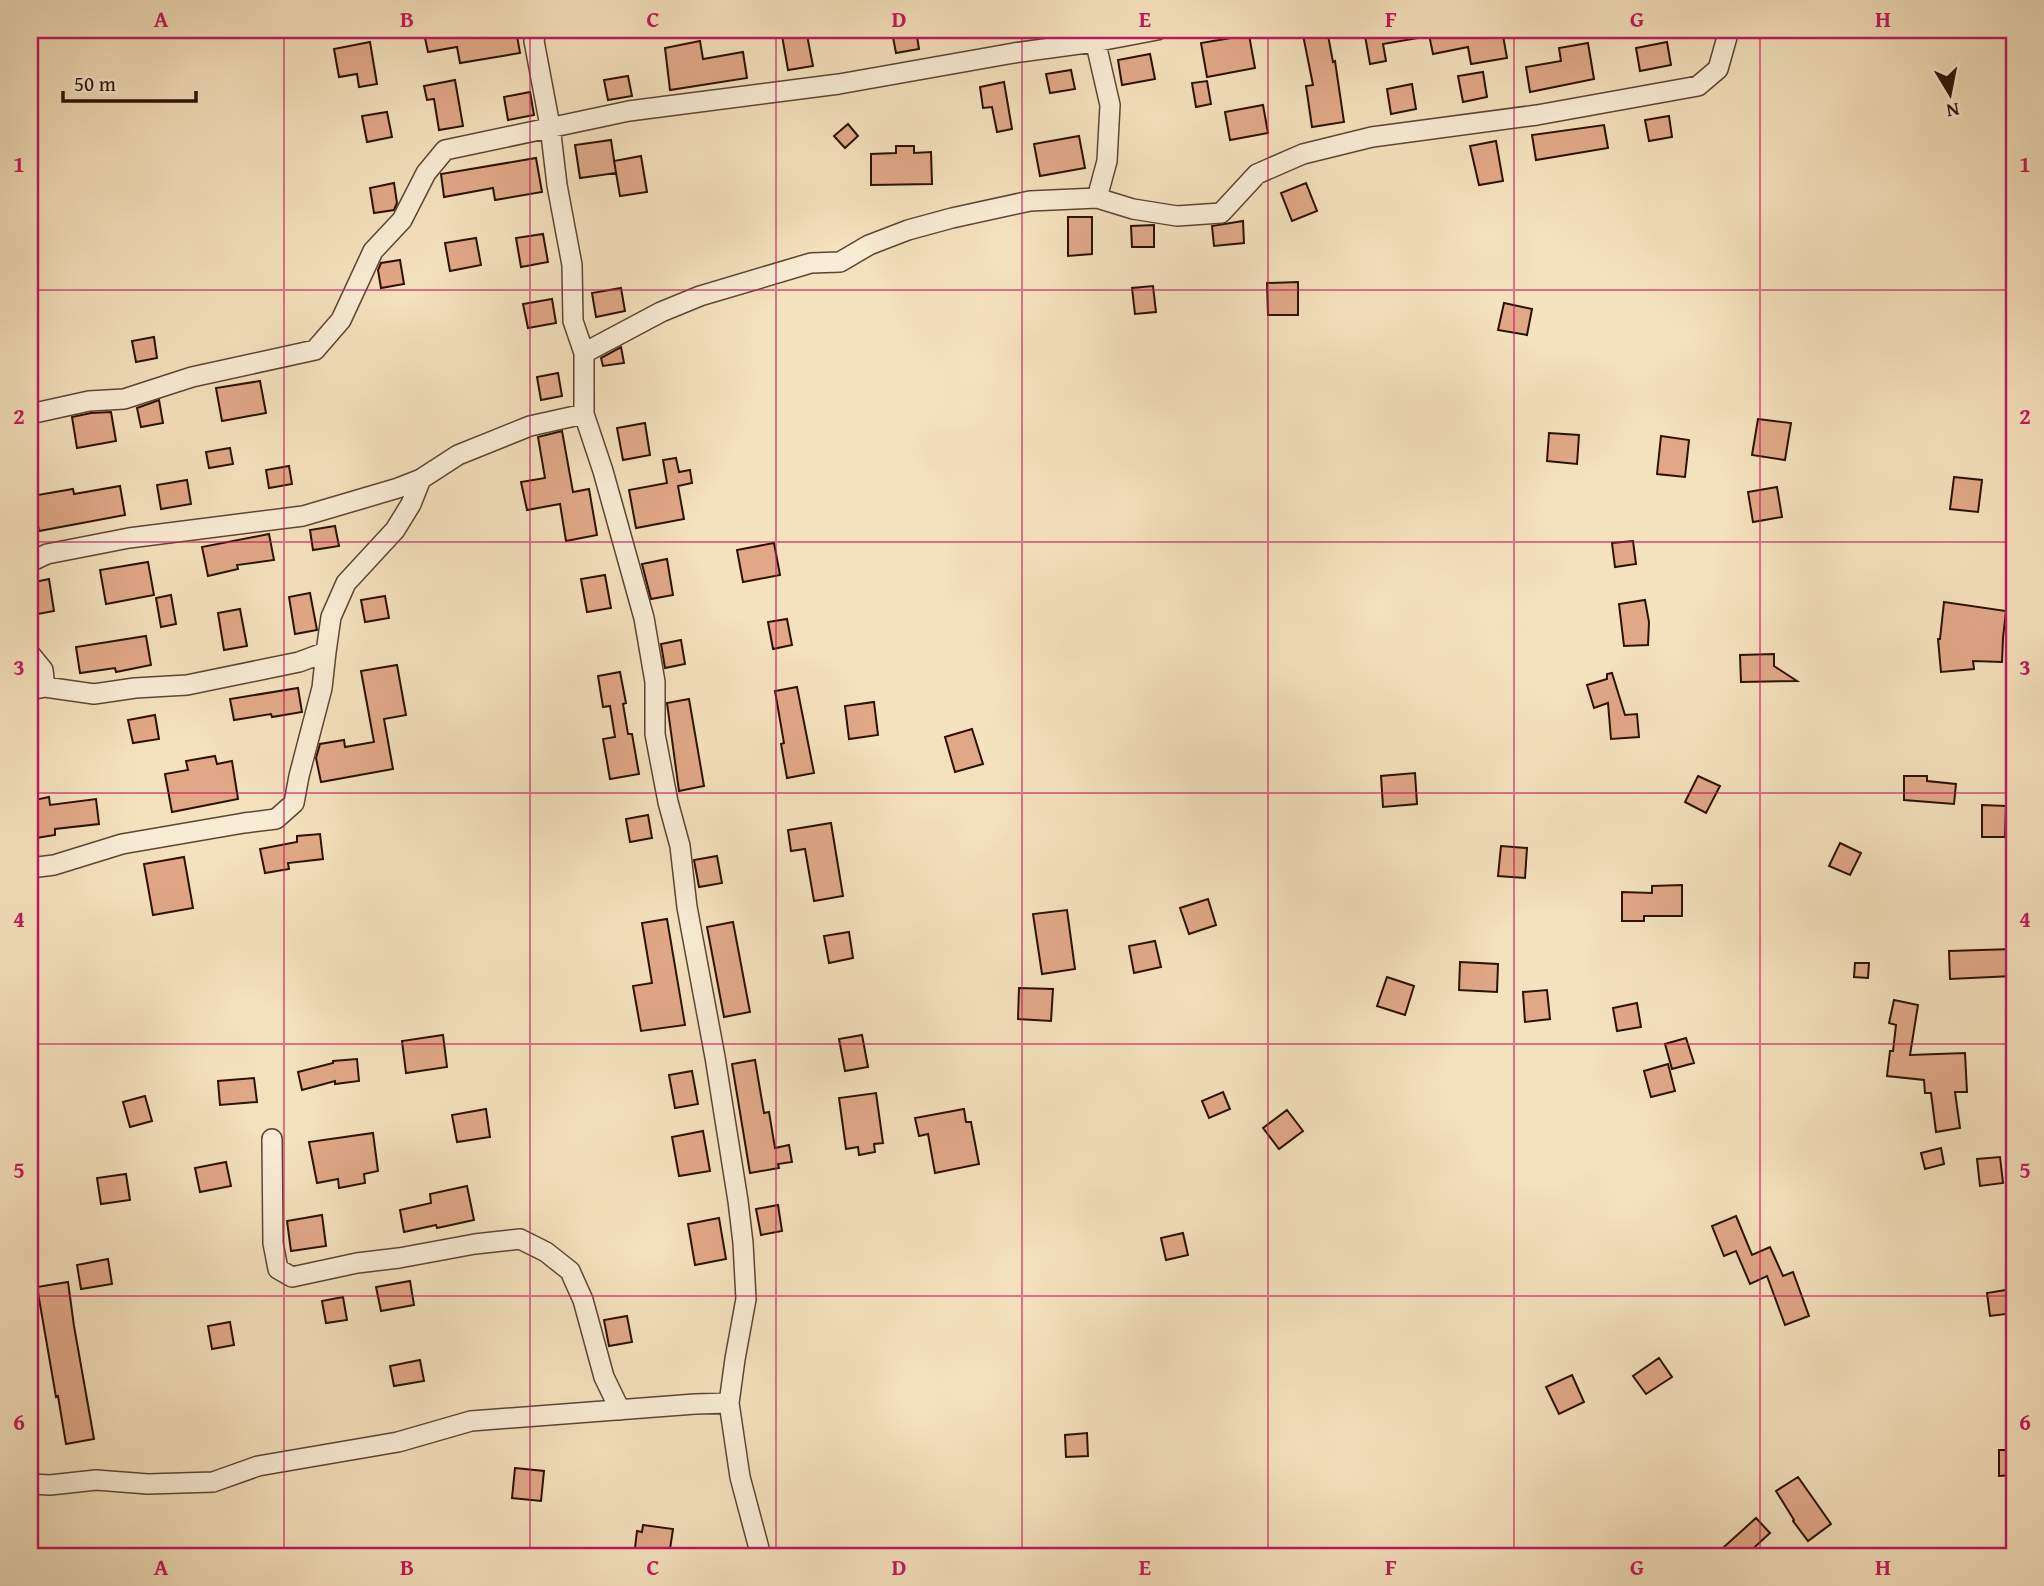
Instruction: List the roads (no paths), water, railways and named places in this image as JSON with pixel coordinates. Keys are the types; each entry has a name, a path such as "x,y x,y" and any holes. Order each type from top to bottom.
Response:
{"street":[{"path":"536,30 534,41 572,265 573,321 584,353 584,414 603,471 644,618 655,682 655,734 668,802 680,846 687,907 716,1057 738,1202 747,1299 729,1403 740,1477 761,1556"},
{"path":"30,414 89,401 124,399 192,377 315,350 341,320 373,251 402,220 426,173 445,150 550,126 664,105 839,84 1094,36 1157,30"},
{"path":"584,353 662,312 700,296 811,263 840,262 869,245 908,230 952,218 1030,201 1097,198 1133,209 1177,216 1221,213 1257,174 1303,154 1372,137 1537,115 1698,86 1718,69 1729,30"},
{"path":"1094,36 1110,105 1107,161 1097,198"},
{"path":"30,562 47,555 129,538 303,516 421,479 457,455 530,426 584,414"},
{"path":"30,869 54,865 122,844 276,819 294,803 322,688 331,617 346,583 395,530 411,504 421,479"},
{"path":"30,654 43,670 38,688 93,694 187,685 299,662 326,652"},
{"path":"272,1139 273,1243 278,1269 292,1277 358,1263 520,1239 546,1252 570,1271 583,1300 604,1377 620,1410"},
{"path":"30,1484 50,1485 96,1480 148,1484 213,1482 258,1466 398,1442 471,1421 729,1403"}]}
